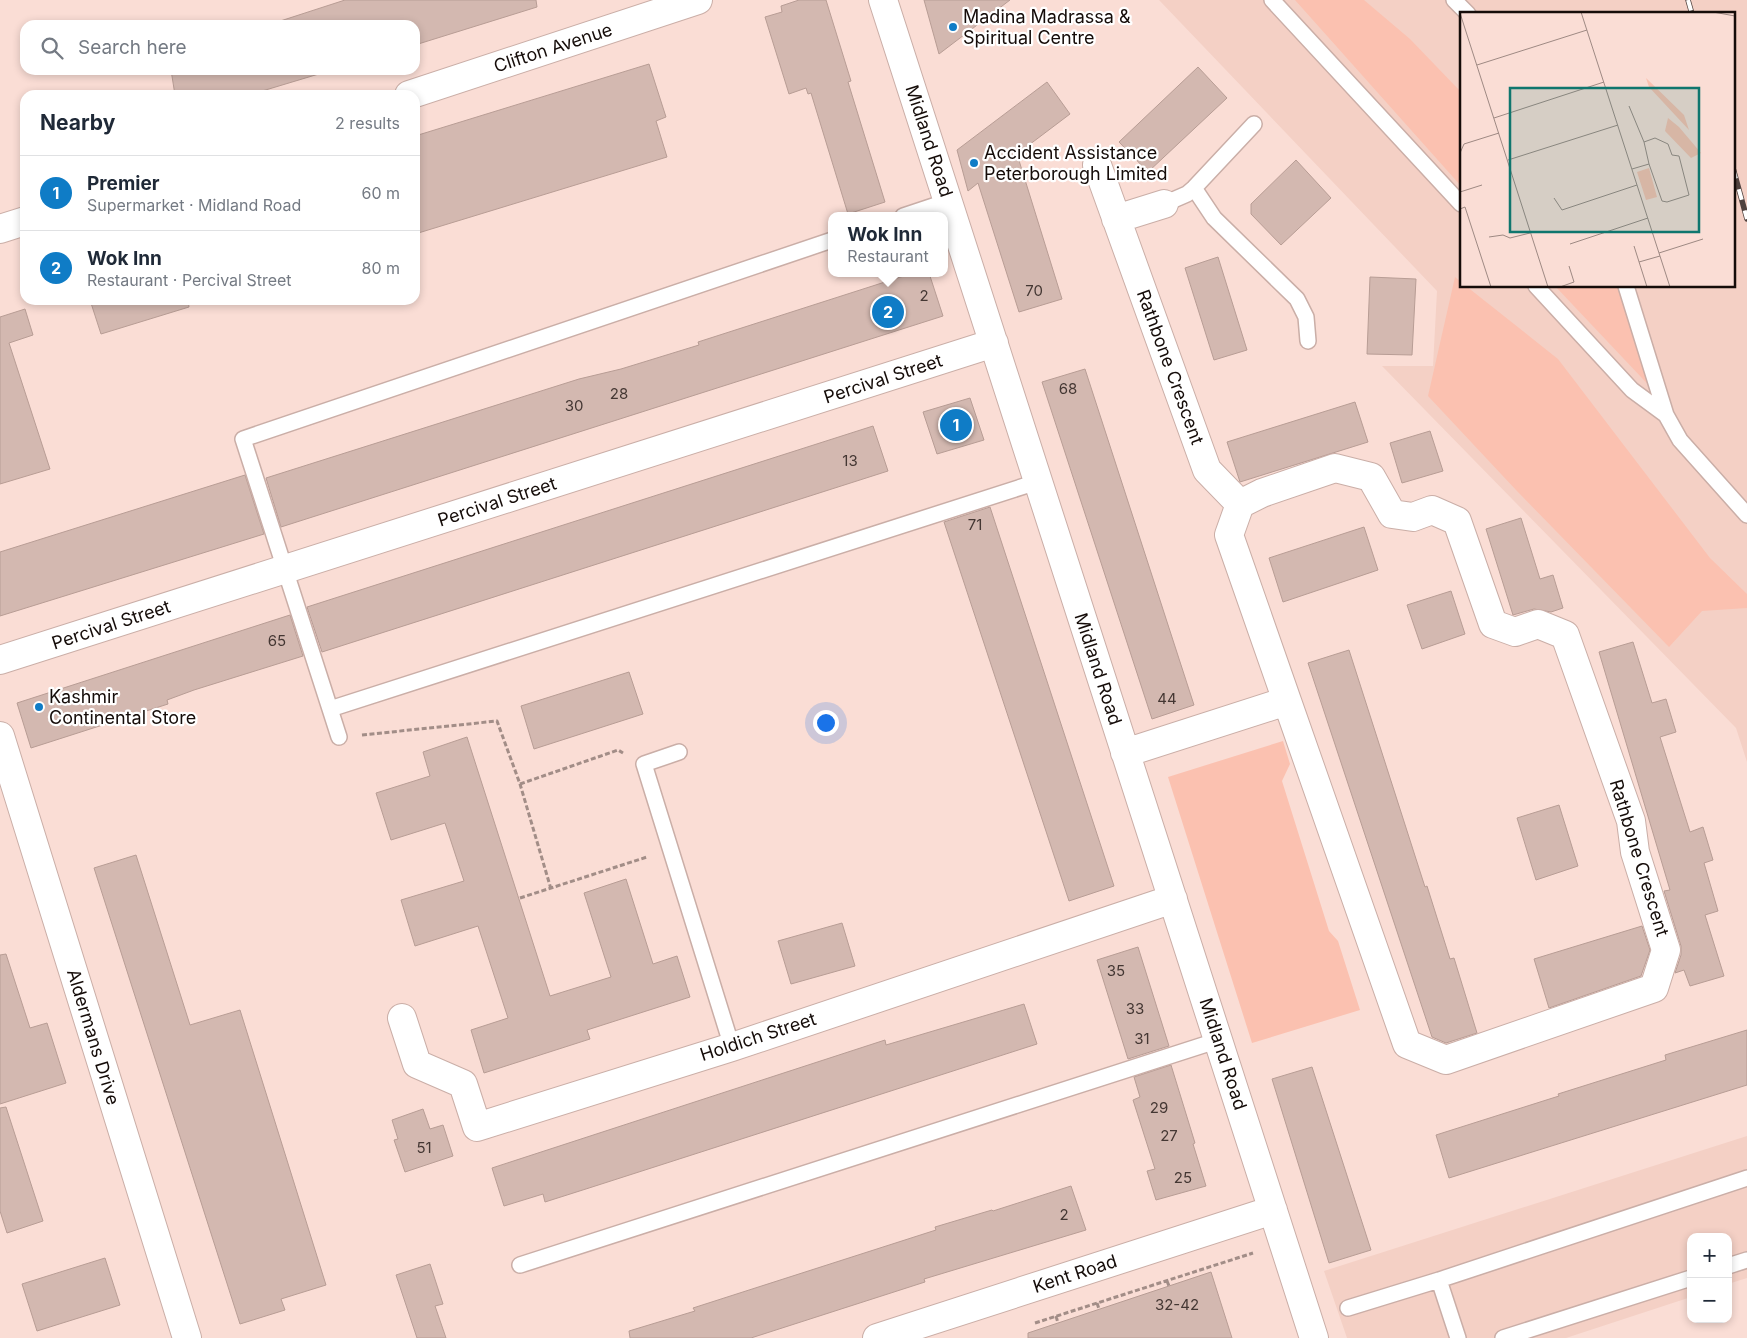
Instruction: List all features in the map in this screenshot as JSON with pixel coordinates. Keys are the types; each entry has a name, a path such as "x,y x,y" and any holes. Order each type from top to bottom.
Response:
{"street":[{"name":"Clifton Avenue","path":"420,91 698,0"},
{"name":"Midland Road","path":"883,0 1314,1338"},
{"name":"Rathbone Crescent","path":"1097,165 1207,470 1240,504"},
{"path":"1116,219 1164,204"},
{"path":"0,229 20,223"},
{"name":"Percival Street","path":"0,660 994,343"},
{"name":"Rathbone Crescent","path":"1335,468 1371,477 1392,514 1413,517 1432,510 1457,521 1493,624 1515,632 1538,624 1565,636 1630,821 1635,852 1666,950 1654,988 1446,1060 1407,1044 1287,701 1229,535 1240,504 1262,493 1335,468"},
{"path":"1125,753 1287,701"},
{"name":"Aldermans Drive","path":"0,736 5,772 187,1338"},
{"name":"Holdich Street","path":"402,1018 417,1064 463,1084 477,1127 732,1046 1173,899"},
{"name":"Kent Road","path":"877,1338 1272,1210"}],"lane":[{"path":"1272,0 1460,203"},
{"path":"1454,0 1466,12"},
{"path":"1164,204 1187,194 1194,188 1254,124"},
{"path":"1194,188 1214,218 1297,299 1306,317 1308,341"},
{"path":"916,212 948,201"},
{"path":"338,737 243,439 828,241"},
{"path":"1538,288 1632,390 1666,415"},
{"path":"1627,288 1666,415 1680,440 1747,515"},
{"path":"330,708 1037,482"},
{"path":"679,752 644,764 732,1046"},
{"path":"520,1265 1219,1040"},
{"path":"1348,1308 1439,1280 1747,1178"},
{"path":"1732,1265 1747,1260"},
{"path":"1503,1338 1687,1279"},
{"path":"1439,1280 1458,1338"}],"path":[{"path":"338,737 497,721 520,784 551,888"},
{"path":"520,784 618,750 644,764"},
{"path":"520,898 671,849"},
{"path":"1030,1324 1253,1253"},
{"path":"1167,1281 1169,1286"},
{"path":"1097,1303 1099,1309"},
{"path":"1056,1316 1058,1323"}],"shaded area":[{"path":"1159,0 1747,0 1747,762 1736,728 1382,366 1433,366 1437,291"},
{"path":"1295,0 1364,0 1410,39 1460,91 1460,185"},
{"path":"1455,277 1460,281 1460,288 1469,288 1558,359 1710,558 1747,594 1747,608 1702,611 1669,647 1516,490 1428,396"},
{"path":"1557,288 1625,288 1658,395"},
{"path":"1283,741 1290,764 1282,781 1329,931 1338,941 1360,1010 1252,1043 1168,777"},
{"path":"1747,1136 1747,1278 1732,1283 1732,1233 1687,1233 1687,1298 1566,1338 1347,1338 1324,1271"}],"building":[{"path":"345,0 536,0 537,7 420,43 420,20 283,20"},
{"path":"799,0 826,0 851,81 848,82 885,202 854,212 847,212 811,93 808,94 806,88 789,94 765,17 782,12 781,6"},
{"name":"Madina Madrassa & Spiritual Centre","path":"924,0 1010,0 939,54"},
{"path":"649,64 666,117 656,121 667,157 420,232 420,134"},
{"path":"1198,67 1227,98 1148,172 1119,142"},
{"path":"172,75 315,75 266,90 174,90"},
{"path":"1047,82 1070,114 1017,154 1062,299 1019,312 978,183 968,191 957,150"},
{"path":"1296,160 1331,198 1281,245 1251,214 1251,204"},
{"path":"1218,257 1247,350 1214,360 1185,268"},
{"path":"901,277 930,277 943,316 281,527 266,478 579,379 621,369 699,345 698,342"},
{"path":"1370,277 1416,279 1412,355 1367,354"},
{"path":"92,305 189,305 189,307 101,334"},
{"path":"25,309 33,335 9,343 50,469 0,484 0,317"},
{"path":"1085,369 1194,705 1152,719 1042,382"},
{"path":"970,398 984,440 937,454 923,412"},
{"path":"1355,402 1368,442 1240,482 1227,442"},
{"path":"873,426 888,471 322,652 307,607"},
{"path":"1430,431 1443,471 1402,483 1390,443"},
{"path":"245,475 264,534 0,616 0,552"},
{"path":"990,507 1114,886 1069,901 944,522"},
{"path":"1521,518 1540,579 1553,575 1563,608 1551,612 1534,609 1513,615 1486,529"},
{"path":"1364,527 1378,570 1283,602 1269,558"},
{"path":"1451,591 1465,634 1422,649 1407,605"},
{"path":"290,615 303,656 194,690 167,700 168,704 31,748 17,703"},
{"path":"1633,642 1652,703 1666,699 1676,732 1660,737 1690,832 1703,827 1713,860 1704,863 1718,911 1705,915 1724,976 1690,986 1684,970 1675,973 1681,955 1681,946 1664,891 1670,890 1599,652"},
{"path":"1349,650 1425,887 1427,886 1450,959 1454,958 1477,1033 1446,1043 1432,1037 1308,663"},
{"path":"629,672 643,714 534,749 521,706"},
{"path":"467,737 550,996 611,977 584,893 626,879 653,964 677,956 690,997 587,1030 590,1039 484,1073 471,1030 508,1018 478,926 415,946 401,900 464,881 445,823 391,840 376,793 430,776 423,752"},
{"path":"1559,805 1578,866 1536,880 1517,818"},
{"path":"136,855 190,1025 240,1010 326,1285 281,1299 285,1310 240,1324 94,868"},
{"path":"842,923 855,966 791,984 778,941"},
{"path":"1642,926 1650,950 1641,976 1549,1008 1534,959"},
{"path":"1138,947 1169,1046 1128,1059 1097,960"},
{"path":"6,954 30,1028 47,1023 66,1083 0,1104 0,955"},
{"path":"1024,1004 1037,1044 545,1202 543,1194 504,1206 492,1168 885,1040 886,1045"},
{"path":"1747,1030 1747,1085 1449,1178 1436,1135 1666,1060 1665,1055"},
{"path":"1171,1065 1206,1186 1156,1200 1147,1171 1155,1169 1133,1100 1140,1097 1134,1077"},
{"path":"1312,1067 1371,1250 1329,1263 1272,1079"},
{"path":"6,1107 43,1221 7,1233 0,1211 0,1108"},
{"path":"423,1109 430,1129 443,1125 453,1156 405,1172 394,1140 398,1139 392,1120"},
{"path":"1071,1186 1086,1230 924,1279 925,1282 751,1338 630,1338 629,1331 695,1311 693,1308 936,1230 935,1227"},
{"path":"105,1258 120,1305 37,1331 22,1284"},
{"path":"430,1264 443,1304 435,1306 446,1338 417,1338 396,1275"},
{"path":"1211,1272 1232,1338 1028,1338 1028,1333"}],"railway":[{"path":"1688,0 1691,12"},
{"path":"1734,172 1747,219"}],"place":[{"name":"Madina Madrassa & Spiritual Centre","path":"953,27"},
{"name":"Accident Assistance Peterborough Limited","path":"974,163"},
{"name":"Wok Inn","path":"888,312"},
{"name":"Premier","path":"956,425"},
{"name":"Kashmir Continental Store","path":"39,707"}]}
